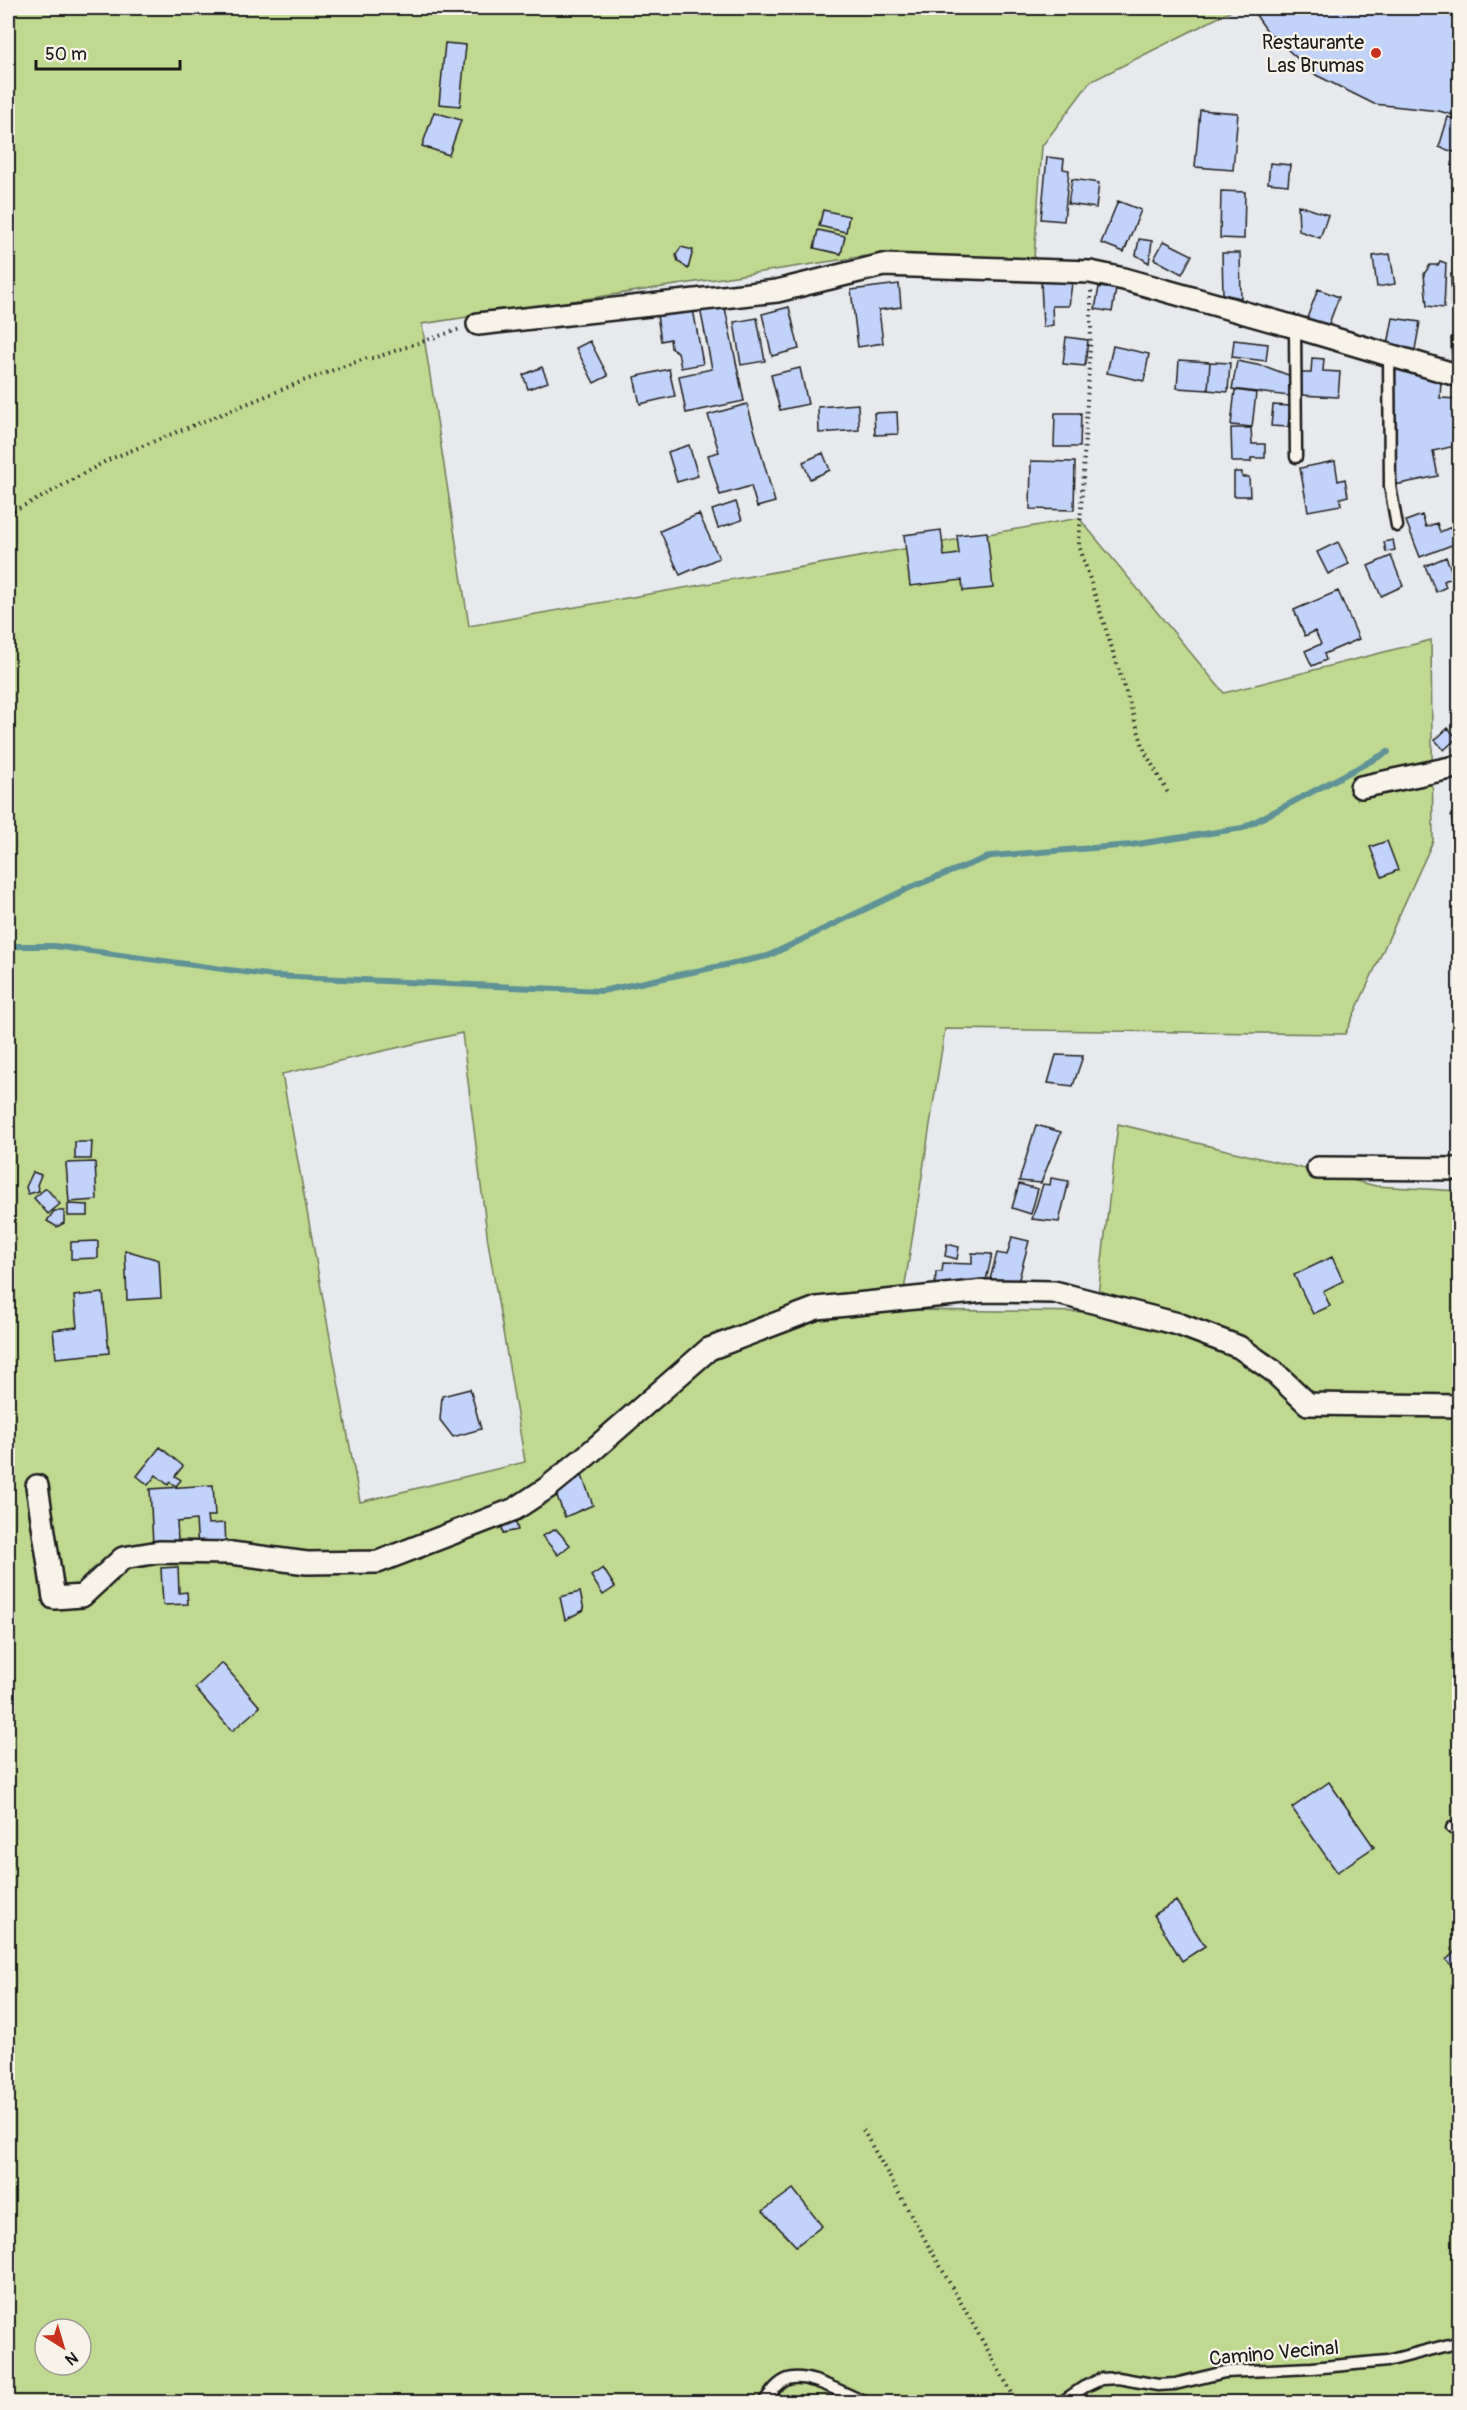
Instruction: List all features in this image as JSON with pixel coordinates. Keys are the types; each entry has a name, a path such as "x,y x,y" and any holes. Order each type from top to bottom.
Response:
{"street":[{"path":"478,324 777,291 883,265 1090,272 1124,279 1295,327 1460,376"},
{"path":"1361,787 1460,766"},
{"path":"1318,1168 1460,1169"},
{"path":"37,1485 54,1598 82,1596 123,1558 159,1552 231,1553 307,1563 378,1562 515,1509 585,1457 709,1349 817,1308 984,1291 1054,1292 1178,1324 1239,1347 1273,1371 1308,1404 1460,1406"}],"lane":[{"path":"1295,327 1296,457"},
{"path":"1389,354 1390,486 1397,526"},
{"name":"Camino Vecinal","path":"1062,2403 1084,2387 1101,2379 1118,2378 1158,2385 1175,2384 1225,2372 1312,2368 1387,2361 1460,2342"},
{"path":"764,2403 774,2389 789,2379 810,2379 865,2403"}],"path":[{"path":"1090,272 1090,341 1079,545 1146,752 1169,795"},
{"path":"8,513 108,460 303,381 478,324"},
{"path":"862,2130 1017,2403"}],"green space":[{"path":"8,8 1237,8 1090,82 1042,146 1034,259 865,256 422,324 469,626 1079,518 1224,693 1431,640 1433,841 1345,1034 945,1029 901,1310 1096,1312 1118,1124 1376,1186 1459,1191 1459,2402 8,2402","holes":["462,1033 488,1242 525,1462 360,1502 282,1074"]}],"building":[{"name":"Restaurante Las Brumas","path":"1251,8 1460,8 1460,117 1439,111 1374,104 1316,75 1267,31"},
{"path":"445,43 466,45 460,106 439,104"},
{"path":"1200,110 1238,113 1233,170 1195,167"},
{"path":"434,112 461,120 449,155 422,146"},
{"path":"1448,117 1460,121 1460,154 1439,147"},
{"path":"1047,157 1064,159 1063,169 1069,170 1064,221 1041,219"},
{"path":"1270,163 1290,165 1288,185 1268,183"},
{"path":"1072,179 1099,183 1096,208 1068,204"},
{"path":"1221,191 1245,192 1244,239 1220,238"},
{"path":"1118,201 1141,210 1124,252 1101,243"},
{"path":"1298,205 1328,215 1320,238 1299,231"},
{"path":"823,210 849,216 846,232 819,226"},
{"path":"818,230 845,236 841,254 814,248"},
{"path":"1139,239 1152,241 1149,263 1136,255"},
{"path":"1164,241 1192,255 1182,274 1154,259"},
{"path":"681,247 693,250 688,269 678,261 676,255"},
{"path":"1222,253 1240,253 1241,298 1223,294"},
{"path":"1390,254 1395,284 1377,287 1373,256"},
{"path":"1440,261 1446,263 1444,308 1427,306 1424,274 1430,265 1438,265"},
{"path":"1460,273 1460,302 1451,303 1451,274"},
{"path":"1041,281 1072,283 1069,306 1052,306 1053,325 1043,327"},
{"path":"899,284 901,307 879,310 883,343 858,347 851,290"},
{"path":"1099,287 1116,289 1112,312 1095,309"},
{"path":"1318,289 1339,297 1328,326 1307,318"},
{"path":"724,303 744,401 686,413 679,376 712,369 700,308"},
{"path":"789,307 799,349 772,356 762,314"},
{"path":"693,309 703,364 681,368 678,352 671,348 670,339 661,341 657,315"},
{"path":"757,318 765,361 741,365 734,322"},
{"path":"1393,318 1420,322 1414,355 1387,350"},
{"path":"1066,337 1088,340 1085,366 1063,364"},
{"path":"1451,338 1460,338 1460,365 1452,365"},
{"path":"1234,340 1268,344 1266,361 1232,357"},
{"path":"590,341 608,376 594,383 576,348"},
{"path":"1113,346 1149,354 1144,381 1107,373"},
{"path":"1312,358 1324,359 1323,371 1340,372 1338,397 1300,395 1301,373 1311,373"},
{"path":"1179,360 1210,362 1208,390 1177,388"},
{"path":"1237,361 1267,367 1291,376 1289,396 1232,389"},
{"path":"1393,361 1434,374 1433,380 1441,381 1440,398 1460,399 1460,434 1454,434 1455,446 1433,451 1438,476 1395,485"},
{"path":"1210,362 1230,363 1228,392 1208,390"},
{"path":"542,367 548,382 528,389 523,375"},
{"path":"800,368 808,404 780,410 771,375"},
{"path":"669,369 675,396 640,404 634,377"},
{"path":"1235,390 1256,393 1252,427 1231,425"},
{"path":"747,404 775,502 757,507 751,486 720,495 708,455 719,452 708,415"},
{"path":"858,404 859,430 819,433 818,407"},
{"path":"1273,405 1290,406 1288,427 1271,426"},
{"path":"897,412 898,434 875,435 874,413"},
{"path":"1055,413 1081,413 1080,447 1054,447"},
{"path":"1231,428 1251,428 1252,444 1265,444 1265,458 1251,458 1251,462 1232,462"},
{"path":"689,445 698,476 677,482 668,452"},
{"path":"823,453 830,470 810,479 803,462"},
{"path":"1031,461 1075,462 1074,510 1030,509"},
{"path":"1335,461 1338,481 1345,479 1348,496 1340,498 1341,505 1308,511 1300,468"},
{"path":"1234,472 1242,472 1242,477 1249,477 1250,496 1234,496"},
{"path":"736,502 742,520 718,528 712,510"},
{"path":"699,514 719,558 680,575 660,531"},
{"path":"1422,515 1426,527 1437,523 1440,532 1451,527 1457,543 1420,557 1406,521"},
{"path":"941,530 944,556 959,554 957,535 987,532 993,588 963,591 962,580 910,586 904,535"},
{"path":"1393,540 1395,550 1386,552 1384,542"},
{"path":"1338,542 1349,564 1328,574 1317,552"},
{"path":"1391,556 1403,586 1381,596 1368,566"},
{"path":"1446,557 1454,577 1444,581 1446,587 1436,592 1425,566"},
{"path":"1338,591 1359,639 1324,654 1326,660 1312,666 1305,651 1321,644 1315,631 1305,636 1294,610"},
{"path":"1448,728 1457,738 1444,750 1435,740"},
{"path":"1460,812 1460,838 1455,839 1451,814"},
{"path":"1387,841 1398,870 1382,877 1370,847"},
{"path":"1056,1055 1083,1056 1073,1086 1048,1083"},
{"path":"1036,1125 1061,1132 1041,1183 1019,1181"},
{"path":"75,1142 92,1142 91,1159 75,1159"},
{"path":"95,1162 97,1200 69,1202 66,1163"},
{"path":"33,1172 41,1175 37,1185 39,1191 28,1194 26,1187"},
{"path":"1051,1178 1069,1181 1059,1222 1032,1219 1043,1184 1050,1185"},
{"path":"1019,1184 1038,1189 1031,1214 1012,1208"},
{"path":"46,1188 60,1204 48,1214 34,1198"},
{"path":"68,1204 88,1205 88,1216 68,1216"},
{"path":"54,1211 64,1211 64,1223 57,1227 47,1221"},
{"path":"1012,1237 1029,1241 1016,1290 989,1283 997,1253 1007,1255"},
{"path":"98,1241 98,1258 71,1259 71,1242"},
{"path":"947,1244 959,1247 957,1259 945,1256"},
{"path":"125,1250 159,1260 161,1298 127,1300"},
{"path":"972,1253 992,1254 985,1285 935,1287 936,1272 942,1272 943,1263 972,1264"},
{"path":"1332,1257 1343,1281 1323,1291 1330,1306 1313,1314 1294,1275"},
{"path":"103,1293 109,1353 56,1358 53,1330 77,1327 74,1296"},
{"path":"470,1389 481,1429 453,1437 440,1420 442,1396"},
{"path":"160,1447 183,1466 175,1476 181,1480 176,1486 170,1482 168,1485 156,1475 148,1485 137,1476"},
{"path":"578,1465 593,1505 565,1517 553,1486"},
{"path":"213,1485 215,1516 207,1516 208,1524 225,1523 226,1547 198,1549 196,1520 177,1522 178,1542 153,1544 150,1489"},
{"path":"513,1511 518,1530 503,1533 500,1516"},
{"path":"556,1529 570,1545 558,1555 542,1536"},
{"path":"178,1567 179,1593 187,1592 188,1604 163,1605 161,1568"},
{"path":"603,1568 615,1587 603,1595 591,1576"},
{"path":"580,1592 584,1610 565,1620 560,1597"},
{"path":"222,1663 260,1707 232,1731 195,1688"},
{"path":"1329,1782 1374,1847 1337,1872 1292,1808"},
{"path":"1176,1901 1205,1946 1182,1961 1154,1915"},
{"path":"1460,1947 1460,1973 1446,1960"},
{"path":"793,2189 822,2226 796,2246 763,2211"}],"waterway":[{"path":"8,946 54,946 274,976 602,991 768,956 909,888 991,856 1131,845 1243,828 1388,752"}],"place":[{"name":"Restaurante Las Brumas","path":"1376,53"}]}
